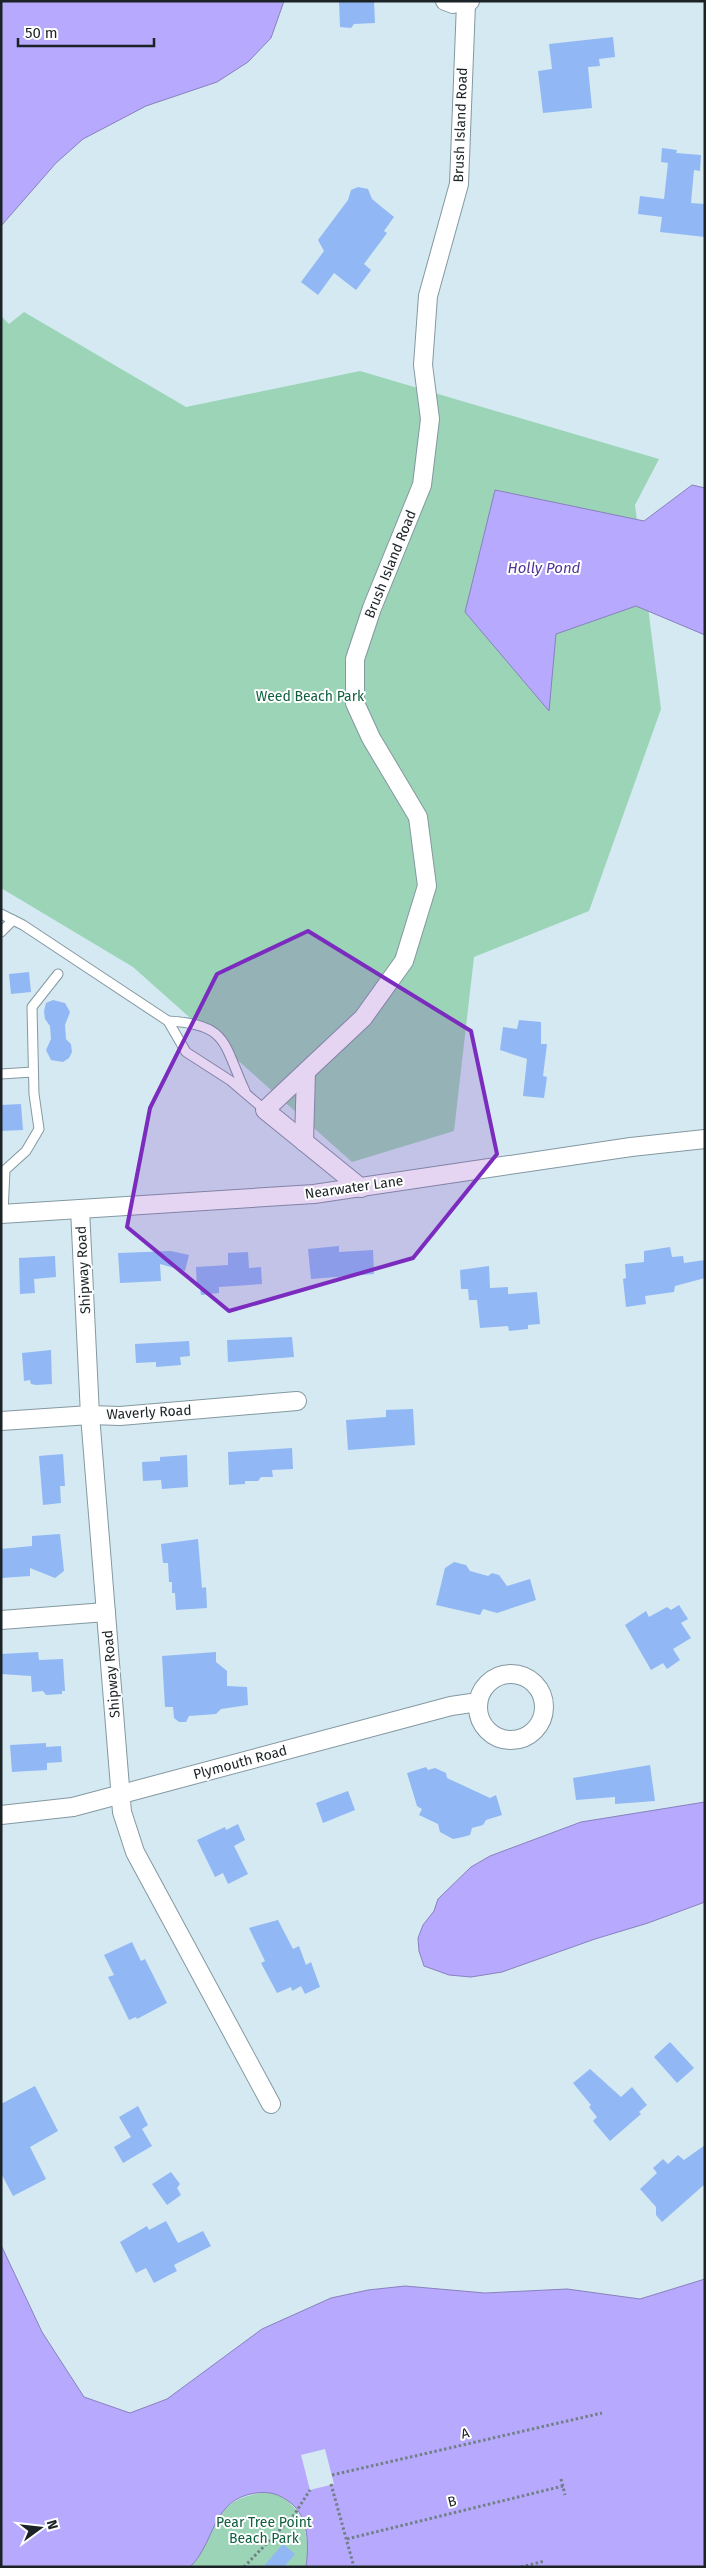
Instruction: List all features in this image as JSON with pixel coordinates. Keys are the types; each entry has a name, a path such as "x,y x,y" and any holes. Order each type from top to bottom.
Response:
{"street":[{"name":"Brush Island Road","path":"265,1110 363,1018 404,961 427,886 418,817 371,738 355,703 355,659 372,608 422,485 430,419 423,365 428,296 459,184 468,2 453,4 445,1"},
{"path":"304,1142 306,1072"},
{"path":"265,1110 361,1188"},
{"name":"Nearwater Lane","path":"2,1214 314,1194 631,1147 705,1139"},
{"name":"Shipway Road","path":"80,1209 90,1415 122,1812 134,1852 271,2104"},
{"name":"Waverly Road","path":"1,1421 90,1415 120,1416 297,1401"},
{"path":"1,1620 106,1612"},
{"name":"Plymouth Road","path":"1,1815 73,1807 451,1706 478,1702"}],"lane":[{"path":"1,914 168,1021 186,1052 246,1094 265,1110"},
{"path":"1,932 13,920"},
{"path":"2,1214 3,1169 26,1151 39,1129 33,1072 32,1008 58,974"},
{"path":"168,1021 206,1026 217,1034 227,1045 246,1094"},
{"path":"1,1074 33,1072"}],"path":[{"name":"A","path":"332,2475 602,2413"},
{"path":"561,2479 565,2495"},
{"path":"332,2484 354,2567"},
{"name":"B","path":"347,2539 563,2486"},
{"path":"244,2567 294,2515 310,2490"},
{"path":"521,2567 545,2561"}],"highlighted area":[{"path":"308,931 471,1031 497,1154 413,1258 229,1311 127,1227 150,1108 217,974"}],"green space":[{"name":"Weed Beach Park","path":"24,312 186,407 360,371 659,459 635,505 661,709 589,911 474,957 454,1131 352,1162 133,967 1,888 1,316 9,324"},
{"name":"Pear Tree Point Beach Park","path":"268,2492 280,2496 289,2503 302,2520 307,2543 306,2567 190,2567 199,2556 216,2521 228,2507 244,2497"}],"water":[{"path":"1,1 284,1 271,38 248,62 217,82 146,106 83,139 56,163 1,226"},
{"name":"Holly Pond","path":"692,485 705,488 705,635 636,606 556,634 549,711 465,612 495,490 644,521"},
{"path":"705,1802 705,1902 502,1972 471,1977 449,1975 424,1966 419,1951 418,1938 423,1925 434,1911 438,1899 471,1867 490,1856 581,1822"},
{"path":"1,2245 42,2332 84,2397 130,2413 167,2399 262,2329 331,2298 368,2290 405,2286 485,2293 567,2289 640,2299 705,2279 705,2567 306,2567 307,2541 301,2516 297,2509 287,2500 266,2492 241,2497 230,2504 222,2512 205,2546 190,2567 1,2567"}],"pier":[{"path":"325,2449 334,2484 310,2490 301,2455"}],"building":[{"path":"339,1 374,1 375,23 354,24 351,28 340,27"},
{"path":"613,37 615,57 599,59 600,66 588,67 592,108 543,113 538,71 552,69 549,44"},
{"path":"662,148 677,150 676,153 701,155 700,171 694,170 691,203 705,204 705,237 660,232 662,217 638,214 640,196 664,199 668,163 661,162"},
{"path":"358,187 368,189 372,199 394,217 384,231 387,233 364,264 371,270 356,290 334,273 318,295 301,282 324,251 318,240 348,200 351,190"},
{"path":"29,972 31,992 11,994 9,974"},
{"path":"53,1000 65,1003 70,1012 65,1025 66,1039 71,1044 72,1052 69,1058 63,1062 51,1060 46,1050 51,1039 50,1026 45,1019 44,1011 46,1003"},
{"path":"519,1020 541,1022 541,1044 547,1044 543,1076 547,1077 544,1098 523,1096 527,1059 500,1050 503,1027 517,1029"},
{"path":"21,1104 23,1130 1,1131 1,1105"},
{"path":"339,1246 339,1252 373,1250 374,1274 311,1279 308,1249"},
{"path":"670,1247 672,1257 683,1256 684,1263 705,1260 705,1278 675,1286 674,1292 645,1296 646,1304 626,1307 623,1279 626,1278 625,1264 644,1262 644,1251"},
{"path":"171,1251 189,1255 185,1271 160,1264 161,1281 120,1283 118,1253"},
{"path":"248,1252 249,1268 261,1267 262,1284 219,1287 219,1293 201,1295 200,1288 197,1288 196,1267 228,1265 228,1253"},
{"path":"55,1256 56,1277 34,1279 35,1293 20,1294 19,1258"},
{"path":"489,1266 490,1288 508,1287 508,1294 537,1292 540,1324 528,1325 528,1329 509,1331 508,1326 480,1328 477,1300 469,1300 468,1289 461,1289 460,1270"},
{"path":"292,1337 294,1357 228,1362 227,1340"},
{"path":"189,1341 190,1356 180,1357 181,1365 156,1367 156,1362 136,1363 135,1344"},
{"path":"51,1350 52,1384 36,1385 31,1384 30,1380 24,1381 22,1353"},
{"path":"413,1409 415,1445 348,1450 346,1420 386,1417 386,1410"},
{"path":"292,1448 293,1469 272,1470 273,1477 261,1477 258,1481 245,1481 245,1484 229,1485 228,1452"},
{"path":"63,1454 65,1486 60,1486 61,1503 43,1505 39,1456"},
{"path":"187,1455 188,1487 162,1489 161,1480 143,1481 142,1462 160,1461 160,1457"},
{"path":"60,1534 64,1571 55,1578 30,1568 30,1576 1,1578 1,1549 32,1546 32,1536"},
{"path":"198,1539 202,1588 206,1587 207,1608 176,1610 175,1593 172,1593 172,1582 169,1582 168,1563 163,1563 161,1544"},
{"path":"454,1562 466,1565 470,1571 488,1576 492,1573 499,1575 507,1586 530,1579 536,1600 497,1613 483,1609 480,1615 436,1605 445,1568"},
{"path":"679,1605 688,1619 681,1623 691,1638 673,1649 680,1660 667,1669 663,1663 651,1670 625,1625 646,1611 649,1617 667,1607 671,1610"},
{"path":"38,1652 39,1660 63,1659 65,1691 62,1691 62,1694 46,1695 43,1691 32,1692 31,1676 1,1674 1,1654"},
{"path":"216,1652 216,1662 227,1671 227,1686 247,1687 248,1705 221,1709 216,1714 189,1716 186,1722 179,1722 174,1718 173,1707 165,1707 162,1656"},
{"path":"46,1743 46,1747 61,1746 62,1762 47,1763 47,1770 12,1772 10,1745"},
{"path":"650,1765 655,1801 615,1804 615,1797 576,1800 573,1778"},
{"path":"426,1767 428,1770 435,1768 446,1773 447,1778 490,1798 496,1795 502,1815 486,1820 483,1825 472,1828 470,1835 463,1837 453,1839 440,1832 438,1824 419,1815 422,1809 417,1806 407,1773"},
{"path":"348,1791 355,1810 323,1823 316,1803"},
{"path":"238,1824 245,1840 234,1846 248,1874 228,1884 223,1873 215,1877 197,1840 225,1827 226,1830"},
{"path":"278,1920 293,1949 299,1946 306,1965 311,1962 320,1987 305,1994 301,1986 292,1991 291,1987 277,1993 261,1963 265,1961 249,1928"},
{"path":"132,1942 141,1961 145,1959 167,2003 137,2019 136,2017 129,2020 108,1977 114,1975 104,1955"},
{"path":"670,2042 694,2068 677,2083 654,2057"},
{"path":"590,2069 621,2097 632,2087 647,2105 639,2112 641,2114 610,2141 593,2121 597,2117 589,2107 591,2105 573,2083"},
{"path":"35,2086 58,2131 30,2147 46,2179 13,2196 1,2173 1,2104"},
{"path":"138,2106 148,2125 142,2129 152,2146 123,2163 114,2147 131,2137 119,2117"},
{"path":"705,2145 705,2184 662,2222 656,2215 656,2207 640,2189 657,2173 653,2168 663,2159 668,2164 678,2155 684,2160"},
{"path":"171,2172 180,2184 177,2188 181,2195 167,2205 152,2184"},
{"path":"166,2221 178,2243 203,2231 211,2246 174,2265 177,2271 154,2283 146,2268 136,2273 120,2242 147,2226 149,2230"},
{"path":"283,2544 295,2554 284,2567 263,2567"}]}
